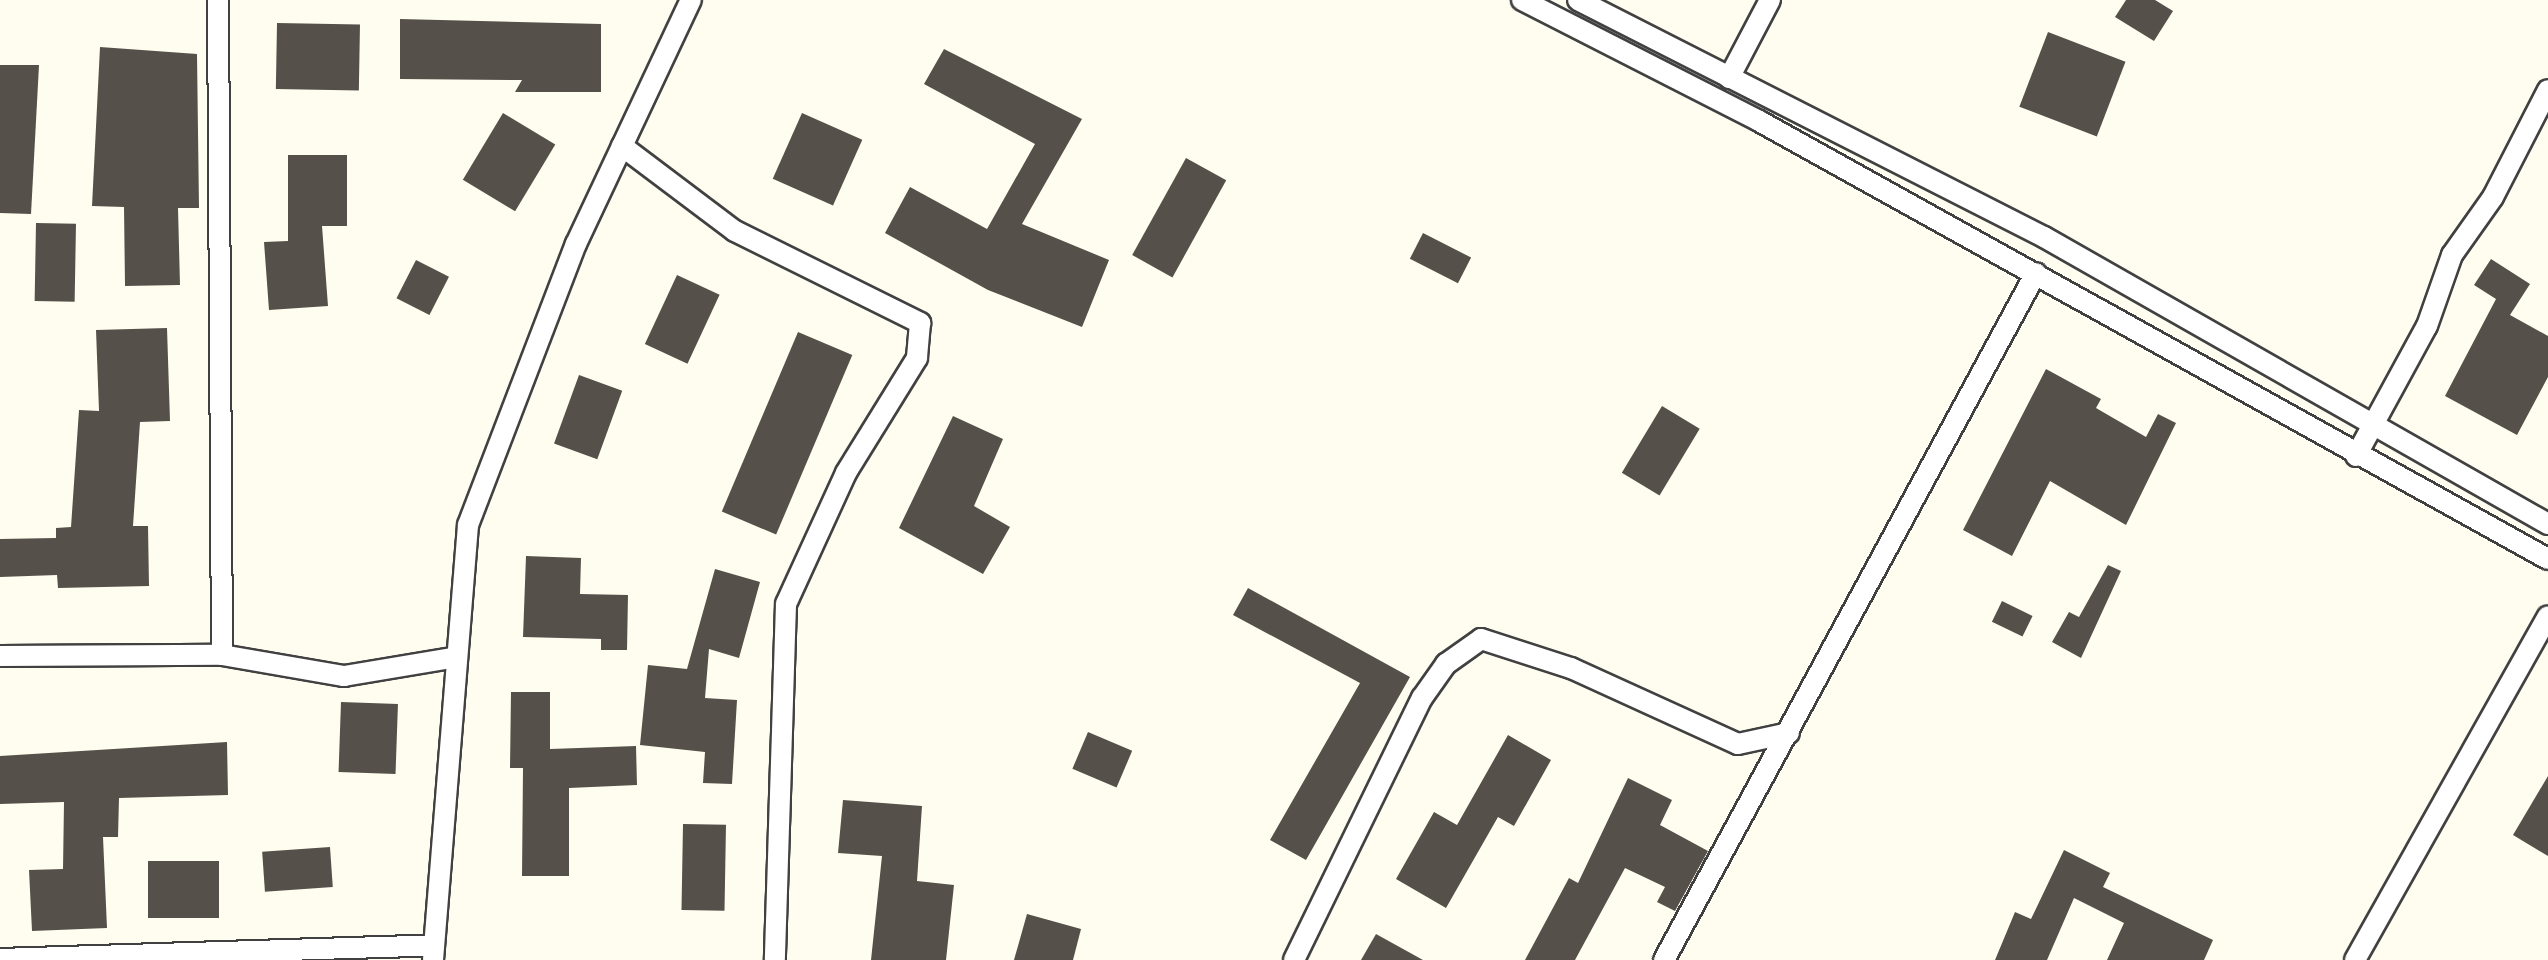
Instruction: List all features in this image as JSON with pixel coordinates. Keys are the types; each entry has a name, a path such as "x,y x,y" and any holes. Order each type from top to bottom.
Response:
{"street":[{"path":"218,0 222,655"},
{"path":"0,958 434,952 459,575 487,462 622,146 691,0"},
{"path":"1522,0 2036,273 2356,456 2548,559"},
{"path":"1578,0 2044,237 2548,524"},
{"path":"1729,78 1770,0"},
{"path":"2356,456 2426,326 2452,255 2493,197 2548,90"},
{"path":"622,146 736,231 920,324 917,358 846,473 786,604 775,960"},
{"path":"1664,960 1790,734 2036,273"},
{"path":"2355,960 2548,616"},
{"path":"1294,960 1422,698 1446,664 1481,639 1570,668 1738,744 1790,734"},
{"path":"0,656 222,655 344,676 452,658"}],"building":[{"path":"2126,0 2155,0 2173,11 2154,41 2115,17"},
{"path":"400,19 601,24 601,92 515,92 522,80 400,79"},
{"path":"277,23 360,24 359,90 276,89"},
{"path":"2048,32 2125,62 2097,136 2019,107"},
{"path":"100,47 197,54 199,208 178,208 180,285 125,286 124,207 92,206"},
{"path":"944,49 1082,119 1022,224 1109,260 1082,327 988,290 885,233 910,187 987,229 1035,144 924,84"},
{"path":"0,65 39,65 31,214 0,213"},
{"path":"503,113 555,144 515,211 463,180"},
{"path":"802,113 862,140 833,206 773,179"},
{"path":"288,155 347,155 347,226 322,226 328,306 269,310 264,242 288,241"},
{"path":"1186,158 1226,180 1172,277 1132,255"},
{"path":"36,223 76,224 75,302 35,301"},
{"path":"1423,233 1471,258 1458,283 1410,259"},
{"path":"2491,259 2530,284 2510,315 2548,336 2548,377 2517,435 2445,396 2496,299 2474,285"},
{"path":"416,260 449,277 429,315 396,298"},
{"path":"677,275 720,295 687,364 645,344"},
{"path":"167,328 170,421 140,422 133,526 148,526 149,586 58,588 57,575 0,577 0,539 56,538 56,528 71,527 79,410 99,411 96,330"},
{"path":"798,332 852,355 776,535 722,511"},
{"path":"2046,369 2101,399 2096,408 2146,437 2158,414 2176,423 2126,525 2050,481 2012,556 1963,530"},
{"path":"579,375 622,391 597,459 554,444"},
{"path":"1662,406 1700,429 1660,496 1622,473"},
{"path":"953,416 1003,439 974,506 1010,527 983,574 899,528"},
{"path":"526,556 581,558 580,594 628,595 627,650 601,650 601,639 523,637"},
{"path":"2108,565 2121,571 2081,658 2052,642 2069,612 2079,617"},
{"path":"715,569 760,582 739,658 709,649 705,698 737,700 732,784 703,783 705,752 640,745 648,665 687,669"},
{"path":"1248,588 1410,677 1306,860 1270,840 1360,683 1233,615"},
{"path":"2002,601 2033,616 2022,637 1992,622"},
{"path":"511,692 550,692 550,749 636,746 637,785 569,788 569,876 522,876 523,768 510,768"},
{"path":"341,702 398,704 396,774 339,772"},
{"path":"1088,732 1132,751 1117,788 1072,769"},
{"path":"1508,735 1551,760 1514,826 1498,817 1446,908 1396,879 1434,812 1457,825"},
{"path":"227,742 228,795 119,798 118,837 103,837 107,928 32,931 29,870 63,869 64,802 0,804 0,756"},
{"path":"2548,776 2548,856 2513,835"},
{"path":"1628,778 1672,800 1660,825 1708,851 1675,911 1657,902 1665,887 1625,868 1575,960 1525,960 1569,878 1578,883"},
{"path":"843,800 922,806 917,881 954,885 946,960 871,960 882,856 838,853"},
{"path":"683,824 726,825 724,911 681,910"},
{"path":"330,847 333,887 265,892 262,852"},
{"path":"2064,850 2110,873 2103,887 2213,940 2204,960 2107,960 2124,923 2074,898 2047,960 1995,960 2015,912 2031,919"},
{"path":"148,861 219,861 219,918 148,918"},
{"path":"1027,914 1081,929 1073,960 1014,960"},
{"path":"1376,934 1423,960 1361,960"}]}
